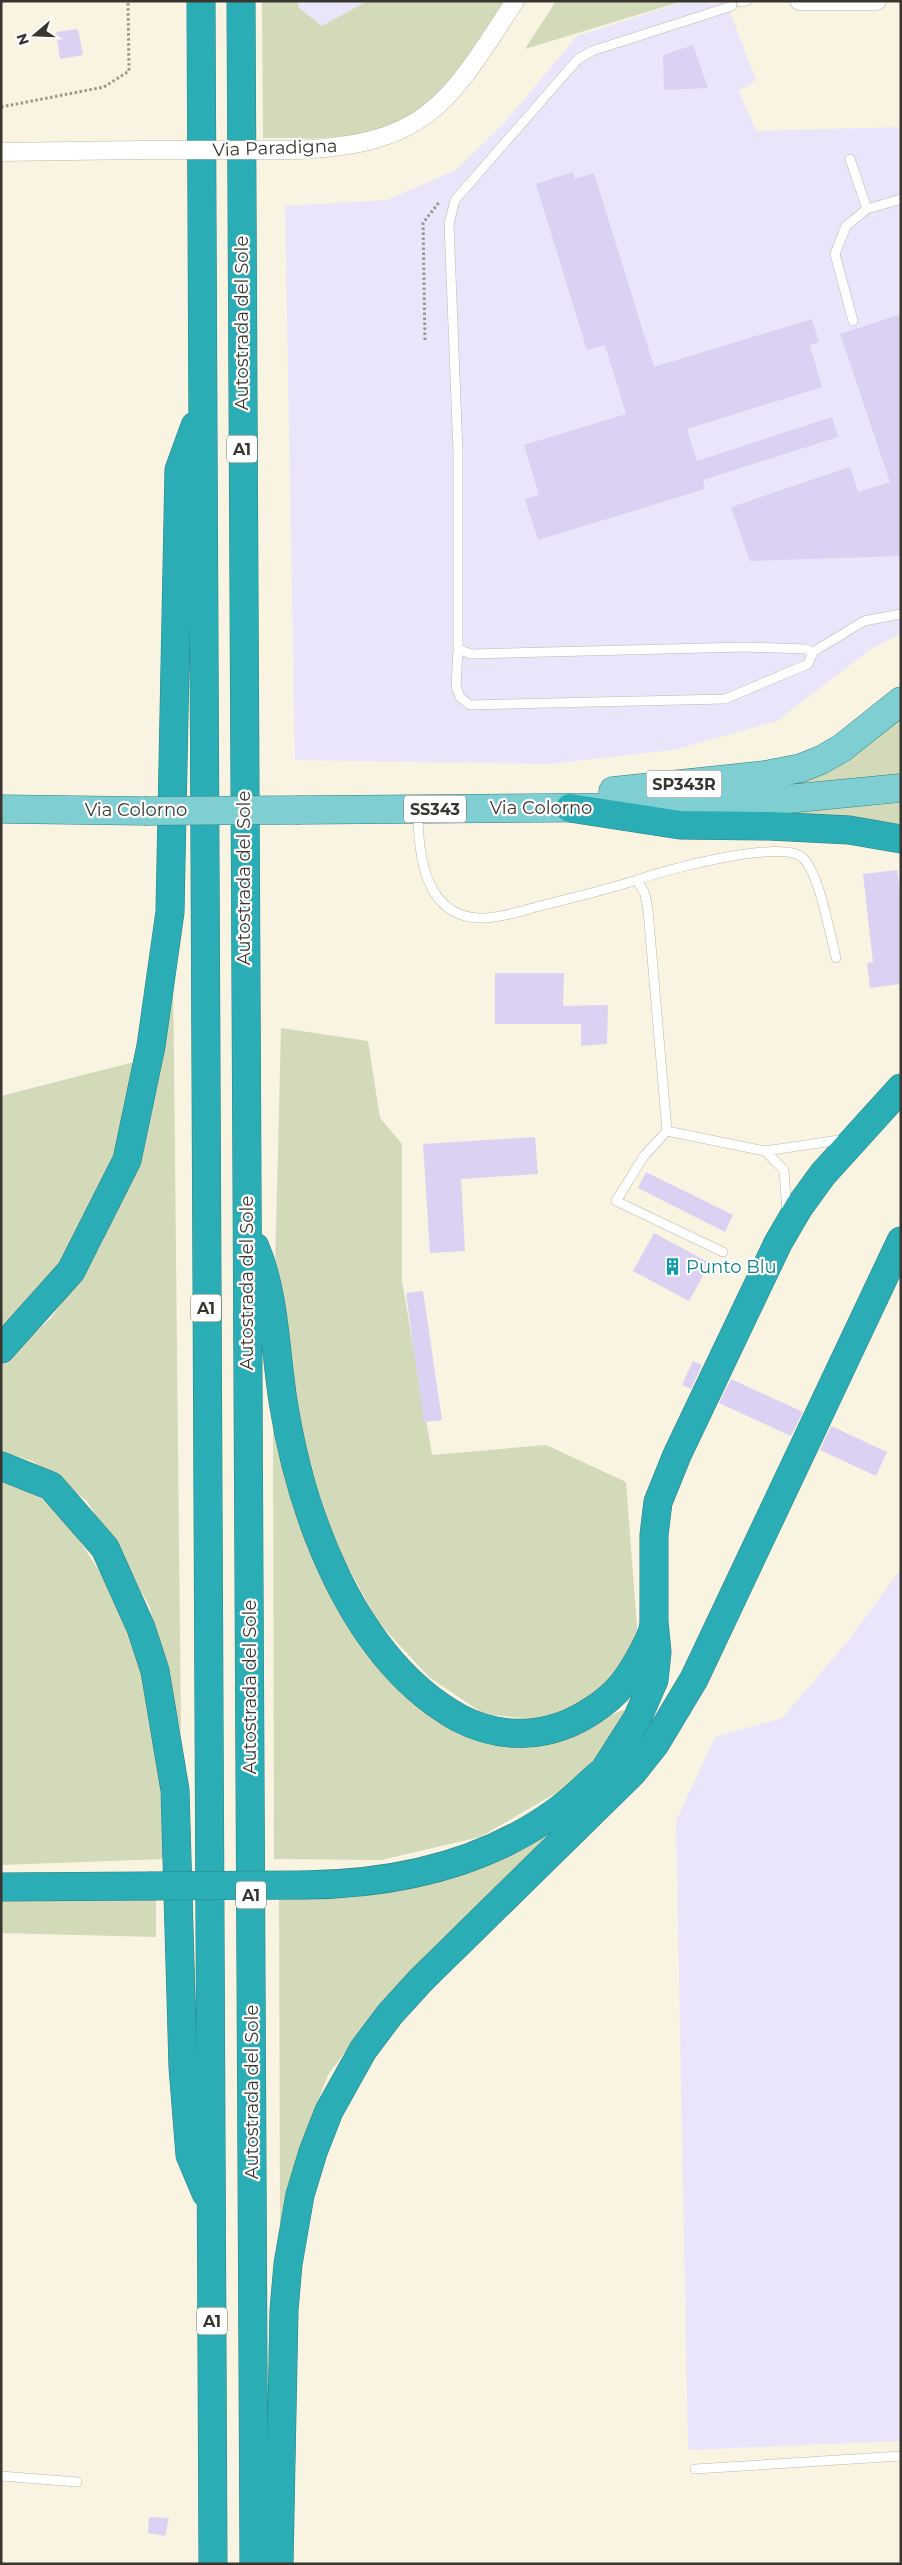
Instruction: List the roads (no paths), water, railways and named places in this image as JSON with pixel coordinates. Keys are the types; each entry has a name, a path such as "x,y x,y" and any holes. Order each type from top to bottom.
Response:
{"highway":[{"name":"A1","path":"201,1 201,411 213,2564"},
{"name":"Autostrada del Sole","path":"241,1 254,2564"},
{"path":"1,1349 72,1271 127,1160 151,1046 170,912 179,470 201,411"},
{"path":"570,808 680,825 769,826 849,830 901,839"},
{"path":"604,1771 637,1719 650,1693 658,1657 654,1622 654,1535 663,1488 702,1400 788,1225 823,1174 901,1088"},
{"path":"247,1227 265,1269 283,1403 314,1522 345,1594 374,1638 408,1679 446,1710 473,1724 499,1732 541,1733 578,1719 602,1704 622,1688 637,1666 651,1636 654,1622"},
{"path":"279,2564 284,2310 288,2271 300,2195 313,2152 329,2111 363,2050 390,2014 432,1969 632,1773 652,1749 694,1678 901,1241"},
{"path":"1,1466 50,1486 105,1548 141,1628 156,1671 175,1790 183,2067 190,2155 210,2205"},
{"path":"1,1887 305,1885 392,1879 423,1873 466,1859 506,1842 544,1820 575,1798 675,1709"}],"main road":[{"name":"SP343R","path":"447,809 484,800 620,791 790,771 831,755 901,701"},
{"name":"Via Colorno","path":"1,809 144,811 694,806 901,788"}],"street":[{"name":"Via Paradigna","path":"1,152 296,150 343,146 368,141 398,132 424,118 446,100 467,75 515,1"},
{"path":"799,1 877,1"}],"lane":[{"path":"732,6 592,51 578,59 455,200 449,224 458,452 458,649 456,686 460,697 470,705 725,699 808,664 813,652 864,621 901,614"},
{"path":"850,159 867,209"},
{"path":"853,321 836,254 846,226 867,209 901,199"},
{"path":"458,649 471,654 744,646 806,649 813,652"},
{"path":"418,809 419,848 426,876 443,902 460,914 481,918 506,915 669,870 748,854 779,850 796,852 802,856 810,868 836,958"},
{"path":"637,880 645,894 648,910 667,1131 644,1156 616,1201 723,1252"},
{"path":"667,1131 765,1151 855,1137"},
{"path":"765,1151 784,1170 788,1225"},
{"path":"695,2468 901,2456"},
{"path":"1,2476 77,2482"}],"place":[{"name":"Punto Blu","path":"672,1267"}]}
